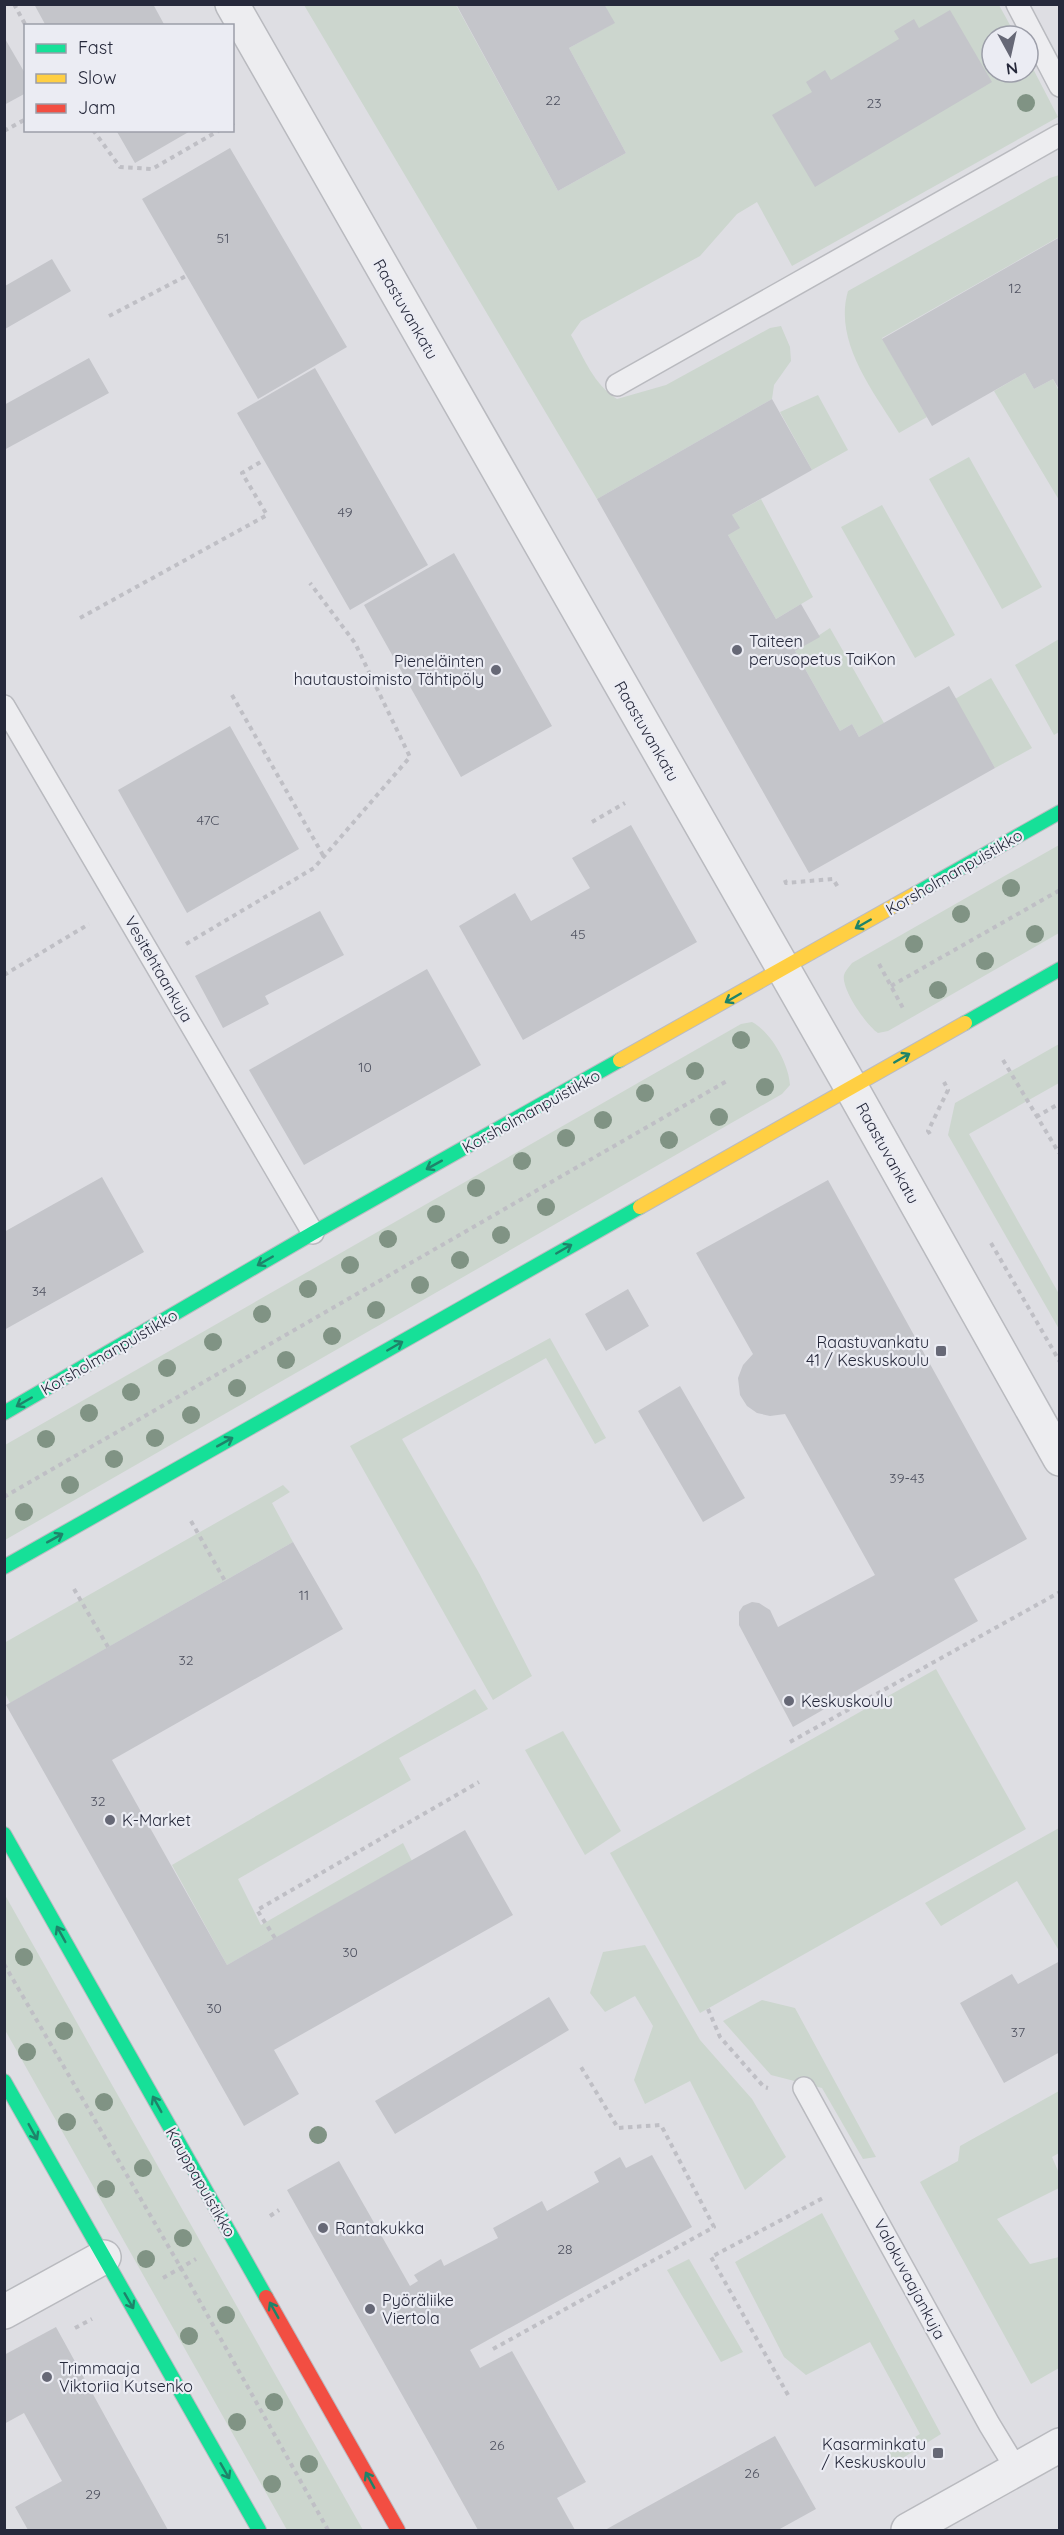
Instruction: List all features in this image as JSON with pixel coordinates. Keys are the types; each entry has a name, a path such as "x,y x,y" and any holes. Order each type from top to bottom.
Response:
{"main road":[{"name":"Korsholmanpuistikko","path":"4,1413 313,1233 1059,812"},
{"path":"4,1567 1059,969"},
{"name":"Kauppapuistikko","path":"4,1834 398,2530"},
{"path":"4,2081 259,2530"}],"street":[{"name":"Raastuvankatu","path":"232,4 851,1087 1059,1459"},
{"path":"4,2312 104,2257"},
{"path":"908,2530 1059,2445"}],"lane":[{"path":"1017,4 1059,86"},
{"path":"617,385 1059,135"},
{"name":"Vesitehtaankuja","path":"4,705 313,1233"},
{"name":"Valokuvaajankuja","path":"808,2095 857,2180 989,2424 1017,2469"}],"path":[{"path":"14,4 25,24"},
{"path":"4,131 24,120"},
{"path":"94,132 120,167 152,170 217,132"},
{"path":"109,316 186,276"},
{"path":"80,618 267,515 242,473 264,460"},
{"path":"155,963 314,868 410,757 355,643 310,583"},
{"path":"232,695 324,857"},
{"path":"592,822 625,803"},
{"path":"780,873 786,883 834,879 948,1090 928,1131 934,1142"},
{"path":"891,986 1059,890"},
{"path":"4,975 121,904"},
{"path":"1003,1060 1059,1153"},
{"path":"4,1497 727,1081"},
{"path":"1036,1117 1059,1103"},
{"path":"991,1241 1059,1362"},
{"path":"191,1521 225,1581"},
{"path":"74,1588 108,1647"},
{"path":"790,1742 1059,1592"},
{"path":"275,1938 257,1910 479,1782"},
{"path":"4,1964 181,2268 328,2530"},
{"path":"708,2009 720,2037 764,2087 808,2095"},
{"path":"493,2349 714,2227 662,2125 618,2128 581,2067"},
{"path":"788,2395 711,2257 857,2180"},
{"path":"75,2328 279,2210"}],"shaded area":[{"path":"304,5 456,5 558,191 626,153 569,48 614,23 604,5 999,5 1009,24 980,24 980,84 1040,82 1058,117 792,266 757,202 737,214 700,256 581,321 571,335 596,379 617,399 666,385 770,328 781,326 790,347 791,361 774,385 772,399 597,499"},
{"path":"1059,175 1059,237 882,338 927,417 899,433 868,384 851,348 846,329 845,310 848,291"},
{"path":"1025,373 1034,389 1053,379 1059,391 1059,500 994,391"},
{"path":"818,395 848,450 812,470 780,412"},
{"path":"969,457 1042,587 1002,609 929,479"},
{"path":"761,499 813,597 776,619 728,535 732,515"},
{"path":"882,505 955,635 915,658 841,527"},
{"path":"830,628 884,723 859,737 852,724 840,731 795,651"},
{"path":"1059,639 1059,732 1054,735 1015,665"},
{"path":"991,678 1032,748 995,768 955,699"},
{"path":"1059,845 1059,933 888,1031 878,1033 873,1029 846,989 844,975 852,963"},
{"path":"752,1022 766,1033 783,1058 790,1085 782,1094 5,1540 5,1445 741,1024"},
{"path":"1059,1044 1059,1083 969,1134 1059,1294 1059,1329 948,1135 955,1103"},
{"path":"550,1338 606,1438 595,1444 546,1358 402,1439 479,1573 532,1676 493,1700 350,1446"},
{"path":"283,1485 290,1492 272,1503 293,1542 10,1703 5,1693 4,1643"},
{"path":"936,1669 1026,1829 700,2013 610,1853"},
{"path":"475,1689 488,1709 399,1758 411,1780 238,1879 261,1925 403,1843 412,1861 227,1965 172,1865"},
{"path":"563,1731 621,1831 585,1855 525,1750"},
{"path":"1059,1828 1058,1949 1017,1881 941,1926 925,1903"},
{"path":"5,1895 363,2530 287,2530 5,2030"},
{"path":"645,1945 700,2040 752,2099 786,2157 745,2190 690,2081 645,2104 634,2080 653,2026 635,1996 605,2012 590,1993 603,1952"},
{"path":"762,2000 795,2008 876,2157 863,2159 822,2088 771,2075 723,2021"},
{"path":"1059,2091 1059,2153 1052,2157 1059,2173 1059,2188 997,2219 1030,2264 1059,2257 1059,2368 1031,2384 920,2182 958,2161 960,2146"},
{"path":"822,2213 941,2434 890,2466 885,2455 920,2434 870,2342 806,2375 784,2357 735,2262"},
{"path":"689,2259 743,2352 721,2362 667,2270"}],"building":[{"path":"34,4 153,4 164,24 45,24"},
{"path":"456,4 604,4 615,23 569,48 626,153 558,191"},
{"path":"950,10 980,61 980,84 989,84 815,187 772,115 812,92 806,82 825,70 831,80 899,39 894,31 914,19 919,28"},
{"path":"4,37 24,72 24,94 4,105"},
{"path":"117,132 189,132 135,163"},
{"path":"230,148 347,347 258,399 142,199"},
{"path":"1060,237 1060,391 1053,379 1034,389 1025,373 932,426 882,339"},
{"path":"52,259 71,291 5,329 5,286"},
{"path":"89,358 109,393 4,450 4,405"},
{"path":"315,368 428,565 350,610 237,413"},
{"path":"772,399 812,470 732,515 740,528 728,535 776,619 801,604 820,637 795,651 840,731 852,724 859,737 949,686 995,768 809,873 597,499"},
{"path":"454,553 552,726 461,777 364,605"},
{"path":"230,726 299,849 187,913 118,790"},
{"path":"631,825 697,942 523,1040 459,926 515,893 531,921 590,888 572,858"},
{"path":"320,911 344,955 265,996 269,1004 223,1028 195,976"},
{"path":"427,969 481,1065 304,1165 249,1070"},
{"path":"102,1177 144,1252 4,1330 4,1232"},
{"path":"828,1180 1027,1539 954,1579 978,1621 793,1727 739,1625 739,1612 743,1606 752,1602 759,1603 770,1610 778,1627 875,1575 785,1414 770,1416 757,1413 747,1406 740,1395 738,1378 743,1365 753,1354 696,1253"},
{"path":"628,1289 649,1326 606,1351 585,1314"},
{"path":"680,1386 745,1498 703,1522 638,1411"},
{"path":"293,1542 343,1629 112,1760 227,1965 465,1830 513,1915 274,2050 299,2094 244,2126 6,1705"},
{"path":"1060,1961 1060,2052 1004,2083 960,2003 1012,1974 1018,1984"},
{"path":"549,1997 569,2030 395,2134 375,2101"},
{"path":"652,2155 692,2227 470,2350 480,2368 512,2351 586,2482 557,2498 575,2530 478,2530 287,2190 339,2161 410,2286 418,2281 414,2275 441,2259 444,2266 498,2238 493,2228 542,2201 547,2211 599,2182 594,2172 620,2157 626,2168"},
{"path":"56,2327 168,2530 28,2530 15,2507 62,2481 24,2413 4,2424 4,2355"},
{"path":"775,2436 816,2509 778,2530 605,2530"}],"traffic: fast":[{"path":"915,894 1060,812"},
{"path":"965,1023 1060,969"},
{"path":"4,1413 313,1233 620,1060"},
{"path":"4,1567 640,1207"},
{"path":"4,1834 266,2297"},
{"path":"4,2081 259,2530"}],"traffic: slow":[{"path":"620,1060 915,894"},
{"path":"640,1207 965,1023"}],"traffic: jam":[{"path":"266,2297 398,2530"}],"place":[{"name":"Taiteen perusopetus TaiKon","path":"737,650"},
{"name":"Pieneläinten hautaustoimisto Tähtipöly","path":"496,670"},
{"name":"Raastuvankatu 41 / Keskuskoulu","path":"941,1351"},
{"name":"Keskuskoulu","path":"789,1701"},
{"name":"K-Market","path":"110,1820"},
{"name":"Rantakukka","path":"323,2228"},
{"name":"Pyöräliike Viertola","path":"370,2309"},
{"name":"Trimmaaja Viktoriia Kutsenko","path":"47,2377"},
{"name":"Kasarminkatu / Keskuskoulu","path":"938,2453"}]}
